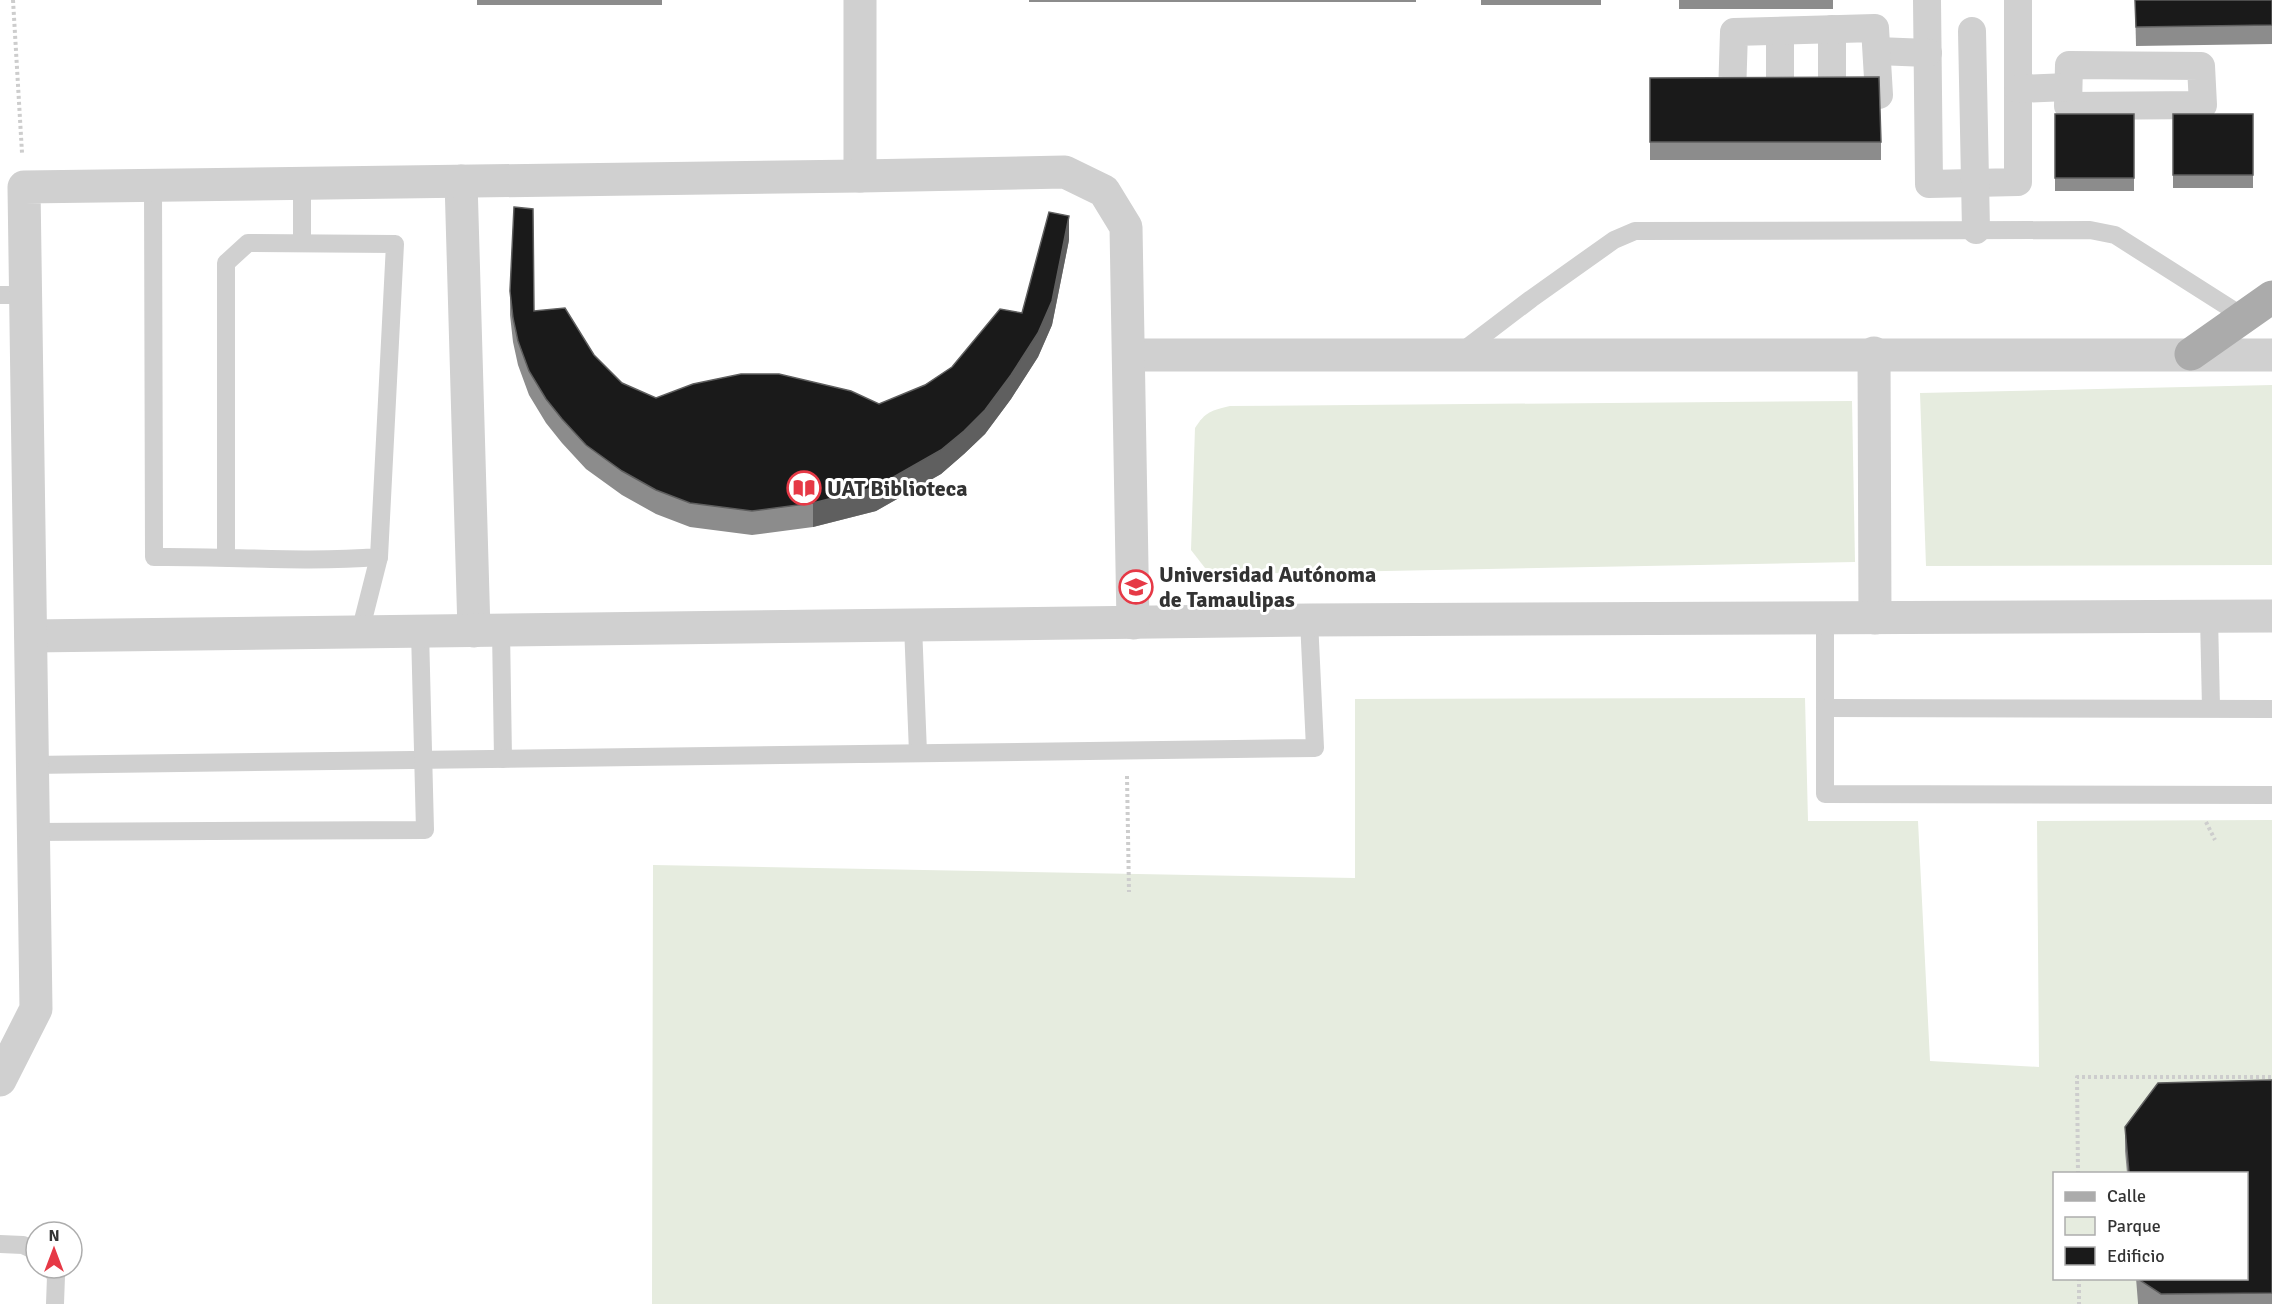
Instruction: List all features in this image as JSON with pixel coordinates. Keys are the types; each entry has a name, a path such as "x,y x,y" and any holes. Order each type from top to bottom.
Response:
{"main road":[{"path":"2191,354 2272,297"}],"street":[{"path":"860,0 860,176"},
{"path":"1927,0 1929,184 2019,182 2019,0"},
{"path":"1732,95 1734,32 1875,28 1879,95"},
{"path":"1832,29 1832,95"},
{"path":"1780,31 1780,95"},
{"path":"1972,31 1976,230"},
{"path":"1877,51 1928,52"},
{"path":"2069,65 2162,66 2201,66 2202,105 2068,106 2069,65"},
{"path":"2121,66 2123,105"},
{"path":"2162,66 2162,105"},
{"path":"2019,89 2068,87"},
{"path":"0,1080 36,1009 31,636 13,295 24,187 860,176 1065,171 1104,191 1126,227 1132,623"},
{"path":"461,181 487,631"},
{"path":"1129,355 1874,353 2272,355"},
{"path":"1874,353 1875,618"},
{"path":"31,636 1309,620 2272,616"}],"lane":[{"path":"302,183 302,243"},
{"path":"153,185 154,557 226,556 296,559 379,557"},
{"path":"1458,354 1614,240 1635,231 2090,230 2115,235 2244,317"},
{"path":"226,556 226,263 248,243 395,244 379,557 360,632"},
{"path":"2209,617 2211,708"},
{"path":"1825,618 1825,794 2272,795"},
{"path":"31,765 1315,748 1309,620"},
{"path":"913,625 918,753"},
{"path":"487,631 503,759"},
{"path":"32,832 424,830 420,632"},
{"path":"1825,708 2272,709"},
{"path":"0,1245 24,1245"},
{"path":"55,1304 56,1280"}],"path":[{"path":"13,0 24,187"},
{"path":"1126,750 1129,892"},
{"path":"2078,1172 2077,1077 2272,1077"},
{"path":"2079,1280 2079,1304"}],"green space":[{"path":"2272,385 2272,565 1926,566 1920,393"},
{"path":"1852,401 1855,562 1226,574 1205,568 1191,550 1195,428 1210,412 1230,406"},
{"path":"1805,698 1808,821 1918,821 1930,1061 2039,1067 2037,821 2272,820 2272,1304 652,1304 653,865 1355,878 1355,699"}],"building":[{"path":"2135,0 2272,0 2272,25 2136,27"},
{"path":"1879,77 1881,142 1650,142 1650,78"},
{"path":"2055,114 2134,114 2134,178 2055,178"},
{"path":"2173,114 2253,114 2253,175 2173,175"},
{"path":"514,207 533,209 534,311 565,308 594,355 622,383 656,398 693,384 741,374 779,374 851,391 879,404 925,385 952,367 1000,309 1022,313 1049,212 1069,216 1052,301 1038,333 985,410 964,431 941,450 876,487 813,503 752,511 690,503 656,490 622,471 586,445 546,399 529,371 518,341 513,318 510,291"},
{"path":"2272,1080 2272,1293 2161,1294 2140,1280 2248,1280 2248,1172 2129,1172 2125,1127 2158,1083"}],"place":[{"name":"UAT Biblioteca","path":"804,488"},
{"name":"Universidad Autónoma de Tamaulipas","path":"1136,587"}]}
